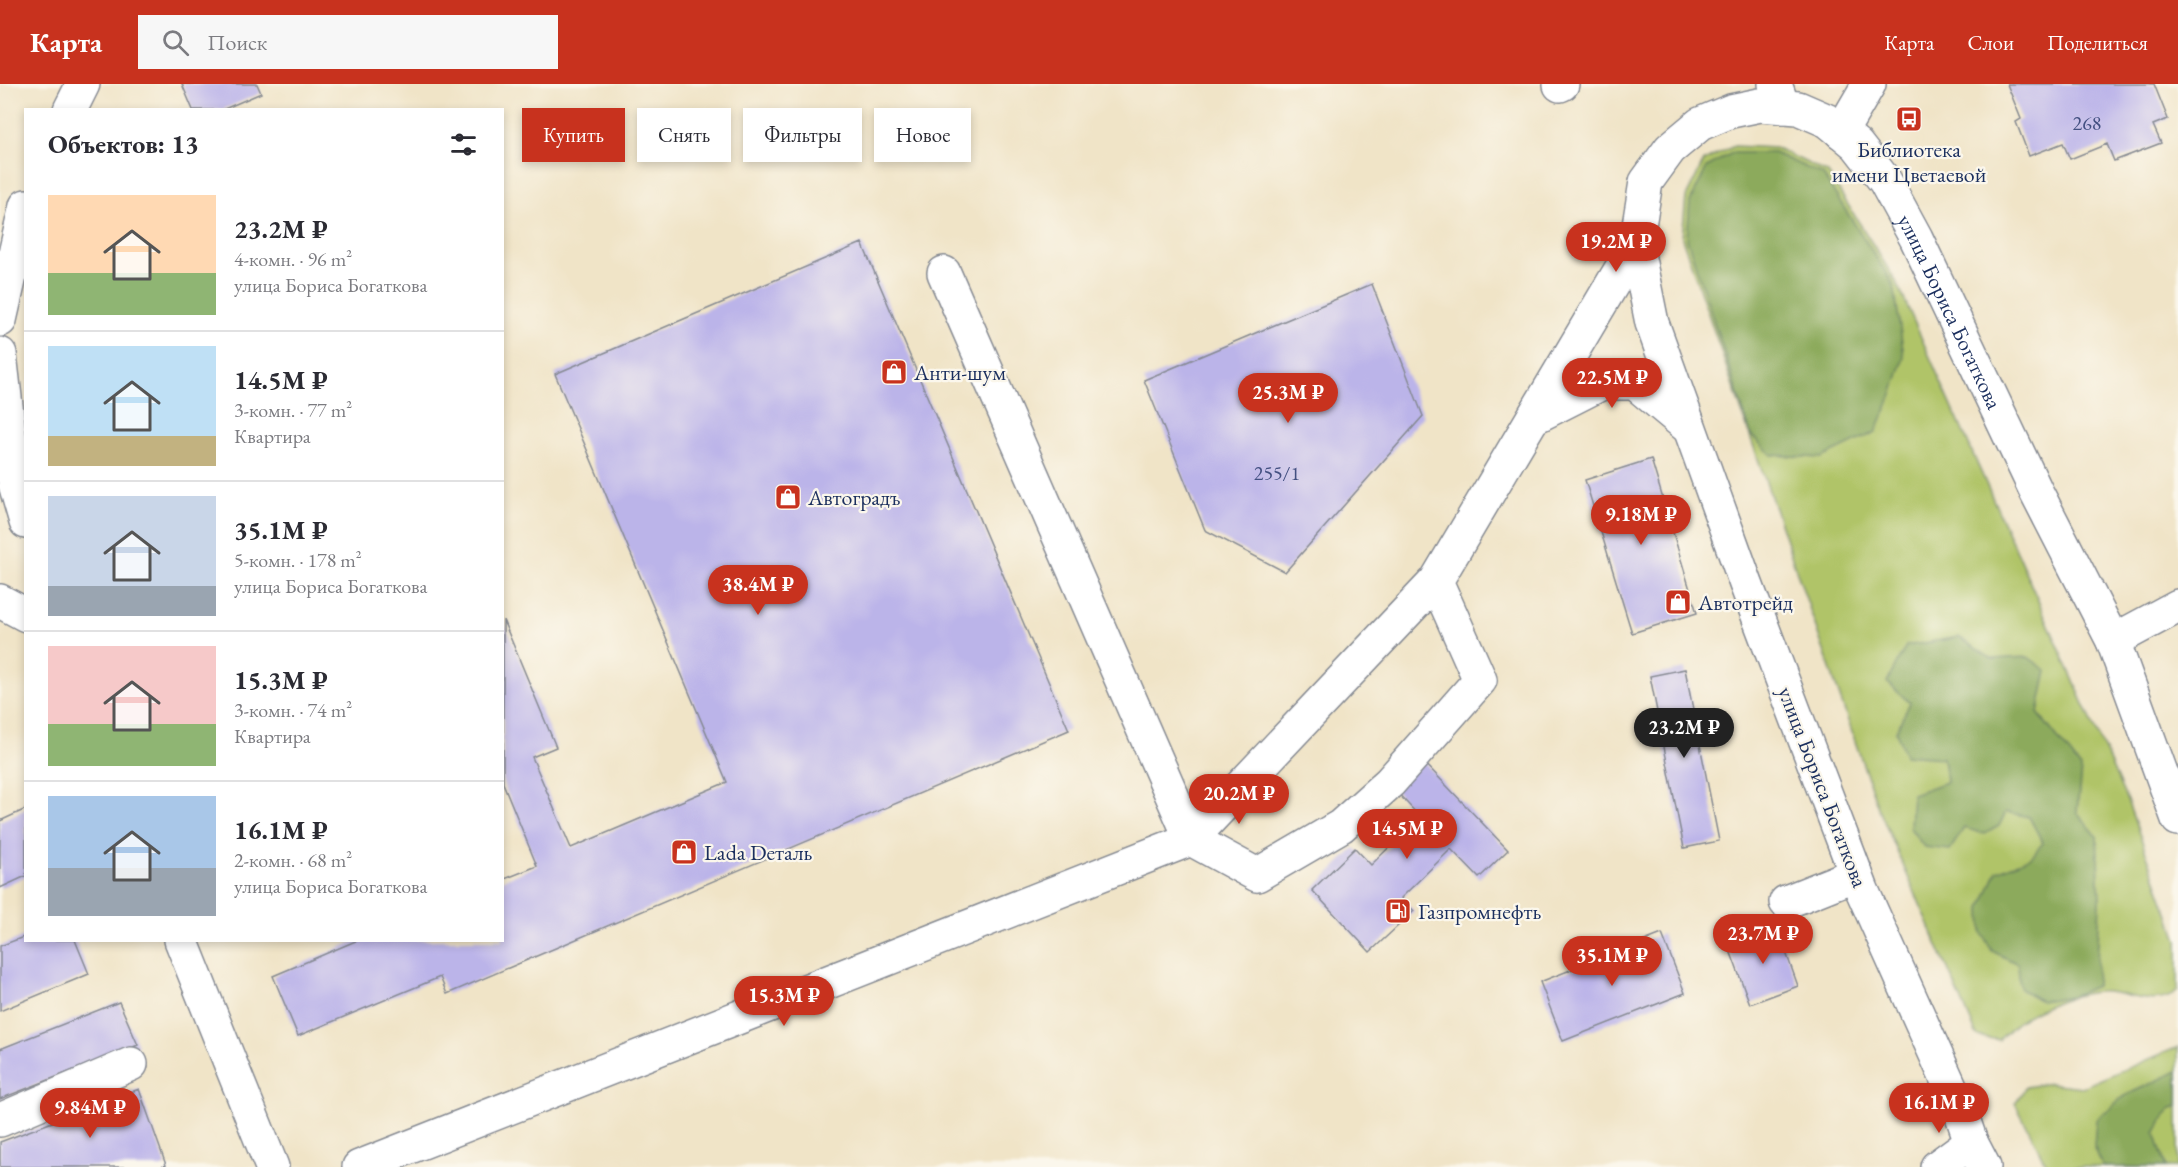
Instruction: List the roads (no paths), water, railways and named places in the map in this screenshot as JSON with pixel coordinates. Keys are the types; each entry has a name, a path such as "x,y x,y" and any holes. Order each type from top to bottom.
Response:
{"street":[{"path":"71,108 83,84"},
{"path":"1841,132 1869,84"},
{"name":"улица Бориса Богаткова","path":"1977,1155 1958,1104 1862,890 1746,584 1652,323 1636,244 1646,182 1670,149 1700,124 1731,111 1760,105 1779,96 1798,108 1828,121 1857,145 1885,181 1916,238 2036,491 2113,641 2178,819"},
{"path":"0,320 24,215"},
{"path":"359,1167 1191,839 1436,581 1636,244"},
{"path":"944,273 1191,839 1257,874 1341,826 1390,782 1480,680 1436,581"},
{"path":"0,354 15,484 24,515"},
{"path":"1533,418 1602,383 1635,382 1689,428"},
{"path":"0,601 24,614"},
{"path":"2113,641 2178,606"},
{"path":"1786,902 1856,874"},
{"path":"181,942 272,1167"},
{"path":"0,1120 131,1064"},
{"path":"1936,1167 1977,1155"}],"place":[{"name":"Библиотека имени Цветаевой","path":"1909,119"},
{"name":"Анти-шум","path":"894,372"},
{"name":"Автоградъ","path":"788,497"},
{"name":"Автотрейд","path":"1678,602"},
{"name":"Lada Dеталь","path":"684,852"},
{"name":"Газпромнефть","path":"1398,911"}]}
